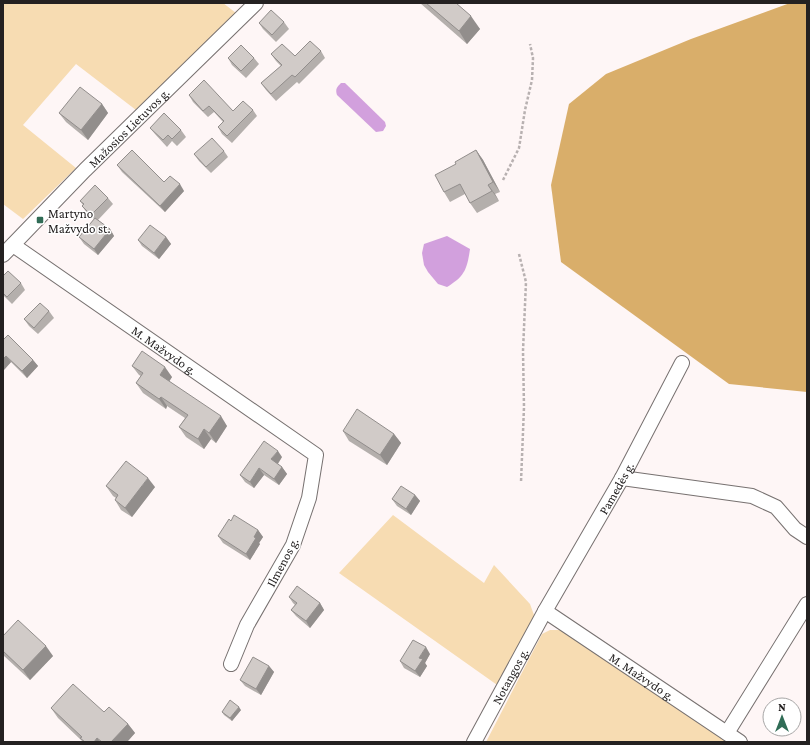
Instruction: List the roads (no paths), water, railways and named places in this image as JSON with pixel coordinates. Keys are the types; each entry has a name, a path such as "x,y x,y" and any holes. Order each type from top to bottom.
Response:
{"street":[{"name":"Mažosios Lietuvos g.","path":"8,250 85,170 256,3"},
{"name":"M. Mažvydo g.","path":"8,250 316,455"},
{"name":"Pamedės g.","path":"545,611 622,478 682,363"},
{"name":"Ilmenos g.","path":"231,664 247,625 293,545 309,498 316,455"},
{"path":"622,478 752,496 776,507 795,528 807,537"},
{"path":"727,733 807,604"},
{"name":"M. Mažvydo g.","path":"545,611 740,742"},
{"name":"Notangos g.","path":"474,742 545,611"}],"place":[{"name":"Martyno Mažvydo st.","path":"40,220"}]}
